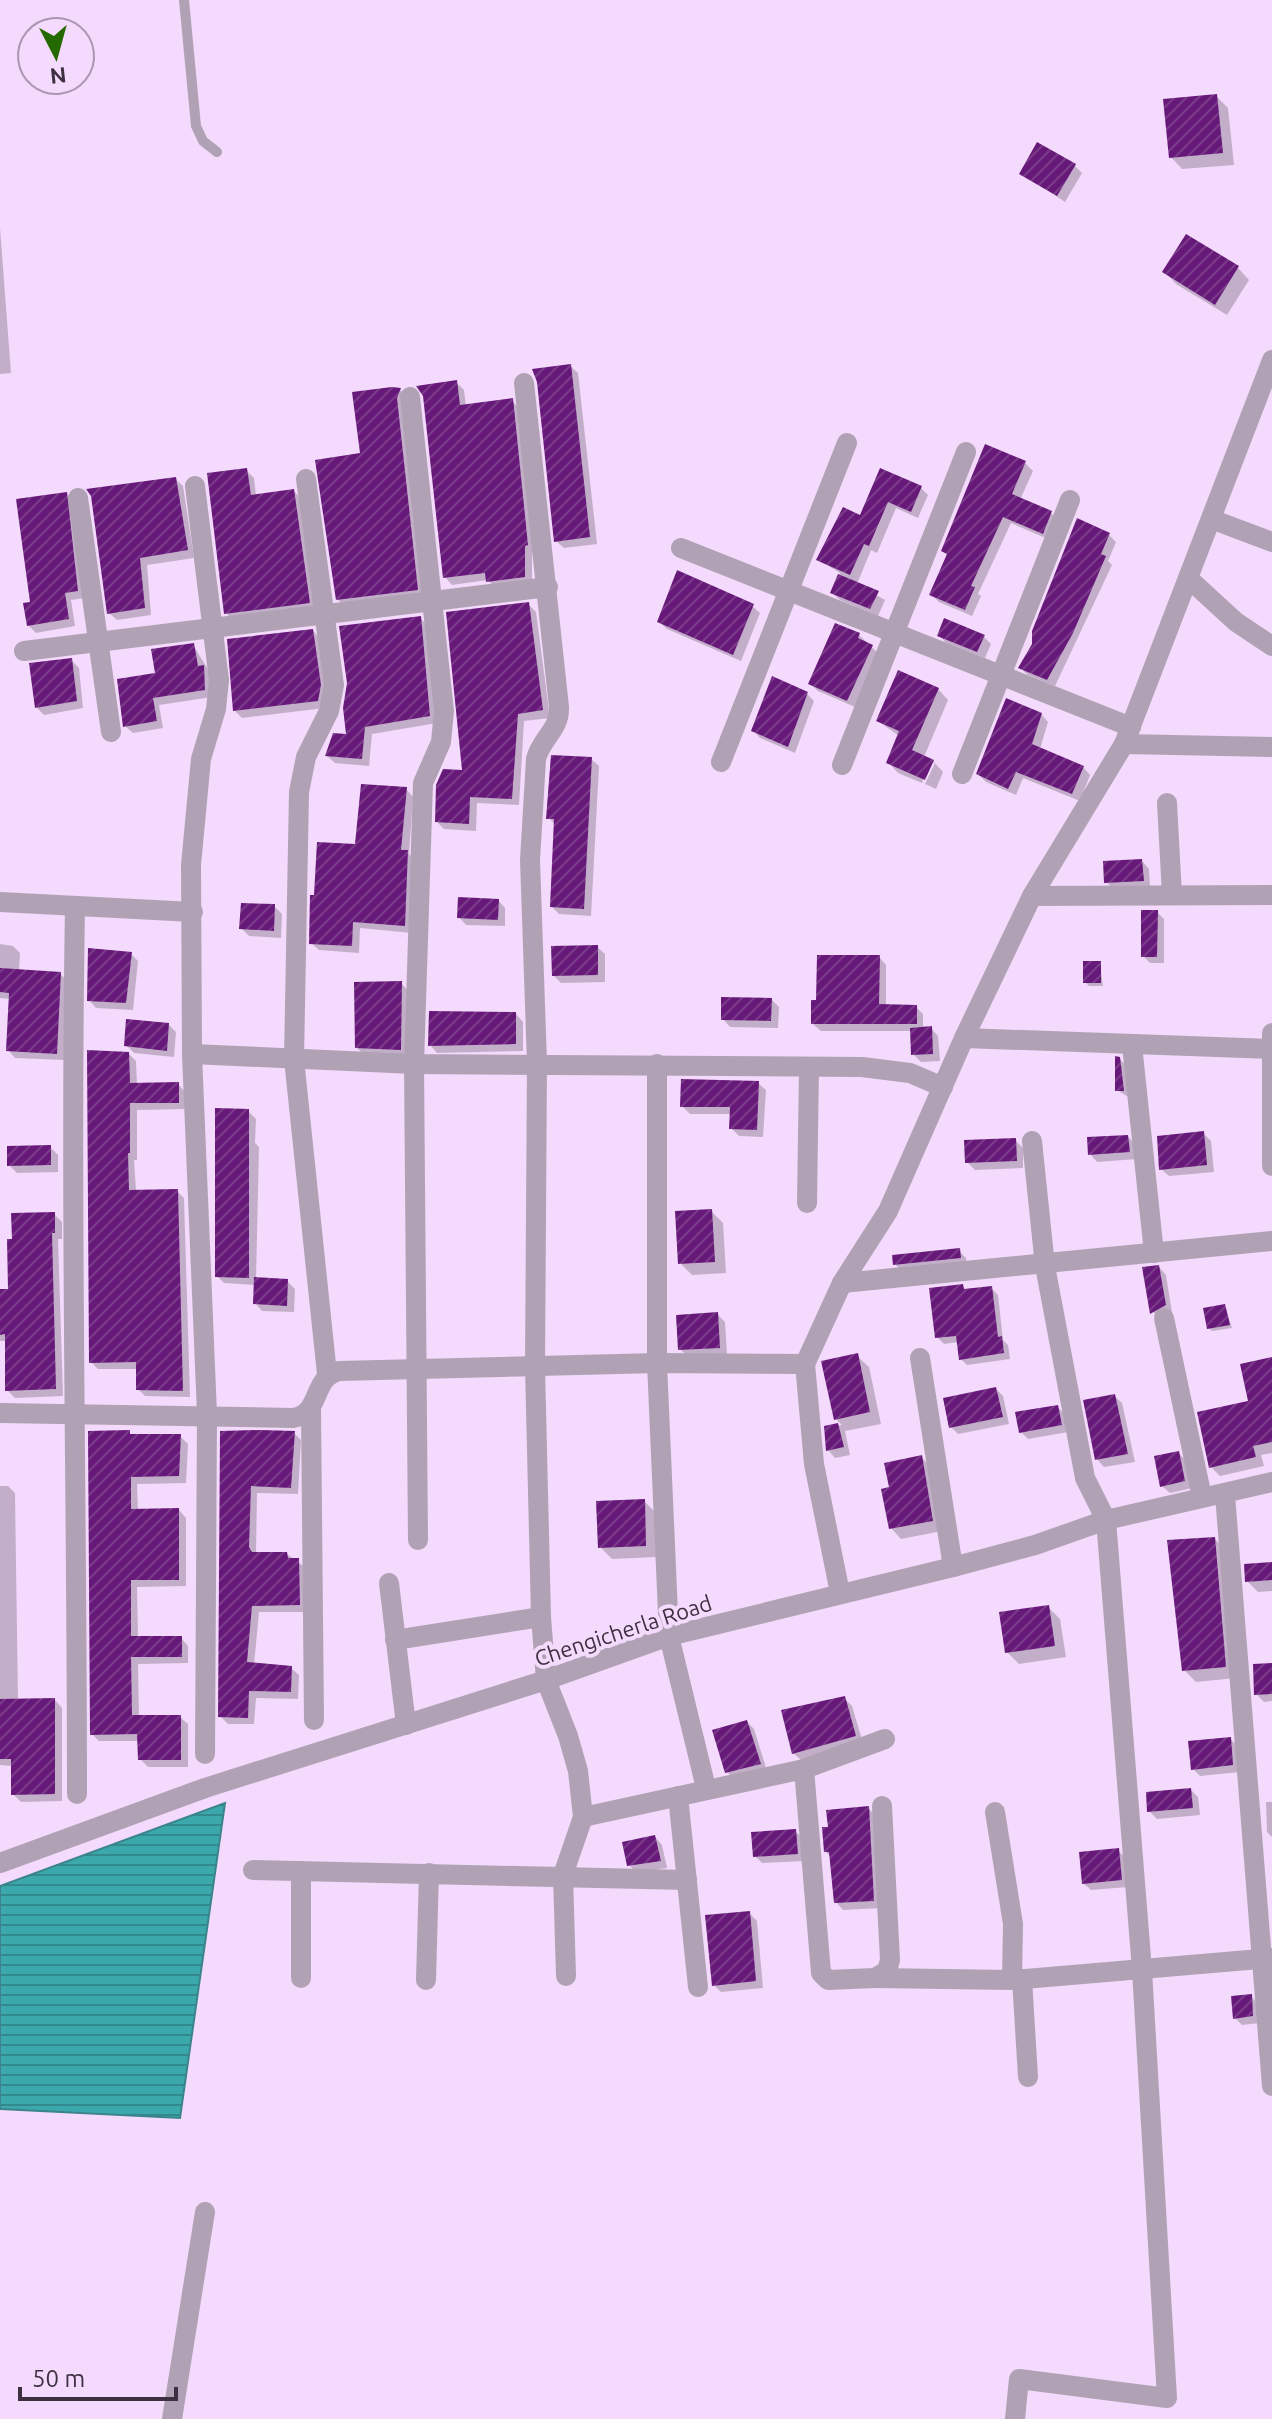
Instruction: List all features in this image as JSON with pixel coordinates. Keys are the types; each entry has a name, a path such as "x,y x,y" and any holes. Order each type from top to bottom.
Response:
{"street":[{"path":"840,1593 814,1464 805,1364 842,1283 888,1211 964,1038 1032,896 1128,736 1272,360"},
{"path":"524,383 560,718 536,759 530,860 537,1063 535,1367 541,1617 546,1680 578,1771 583,1817 563,1875 566,1976"},
{"path":"410,397 444,711 441,742 423,783 414,1064 418,1540"},
{"path":"721,762 847,443"},
{"path":"842,765 966,452"},
{"path":"306,479 327,614 334,685 329,711 306,757 299,792 294,1059 327,1374 311,1410 314,1720"},
{"path":"195,486 219,680 216,709 207,732 198,789 191,865 192,1054 207,1414 205,1754"},
{"path":"78,498 111,732"},
{"path":"962,774 1070,500"},
{"path":"1211,519 1272,542"},
{"path":"681,548 1000,676 1128,736 1272,747"},
{"path":"1188,578 1236,622 1272,646"},
{"path":"24,651 548,587"},
{"path":"1167,803 1172,895"},
{"path":"1032,896 1272,895"},
{"path":"0,902 193,912"},
{"path":"75,907 72,1079 77,1411 77,1794"},
{"path":"1272,1033 1272,1166"},
{"path":"964,1038 1272,1049"},
{"path":"1132,1045 1154,1253"},
{"path":"192,1054 414,1064 862,1067 910,1073 943,1087"},
{"path":"657,1064 657,1363 669,1636 706,1788"},
{"path":"807,1203 809,1067"},
{"path":"1015,2419 1019,2379 1167,2398 1142,1970 1106,1520 1085,1478 1045,1266 1032,1141"},
{"path":"842,1283 1045,1266 1272,1241"},
{"path":"1164,1318 1202,1497"},
{"path":"920,1358 953,1567"},
{"path":"327,1374 415,1367 805,1364"},
{"path":"0,1413 77,1411 293,1418 303,1417 311,1410"},
{"name":"Chengicherla Road","path":"0,1863 205,1788 546,1680 669,1636 953,1567 1035,1545 1106,1520 1272,1482"},
{"path":"1225,1495 1267,1959 1272,2086"},
{"path":"389,1583 406,1725"},
{"path":"395,1640 541,1617"},
{"path":"583,1817 804,1769 885,1739"},
{"path":"804,1769 821,1973 828,1980 1017,1980 1267,1959"},
{"path":"678,1796 698,1987"},
{"path":"875,1978 887,1971 890,1960 882,1806"},
{"path":"995,1812 1013,1924 1028,2077"},
{"path":"253,1870 687,1880"},
{"path":"301,1871 301,1978"},
{"path":"426,1980 429,1873"},
{"path":"172,2419 205,2212"}],"lane":[{"path":"184,0 196,126 203,141 217,152"}],"shaded area":[{"path":"225,1803 180,2118 0,2109 0,1886"}],"building":[{"path":"1217,94 1223,153 1169,158 1163,99"},
{"path":"1037,142 1076,164 1057,196 1019,174"},
{"path":"1186,234 1239,266 1215,305 1162,272"},
{"path":"571,364 590,537 554,542 537,382 532,369"},
{"path":"457,380 460,405 513,398 528,545 525,546 525,577 486,582 485,573 443,578 423,396 416,386"},
{"path":"401,388 397,398 418,590 336,600 315,460 360,453 352,392"},
{"path":"985,444 1026,461 1012,494 1052,511 1043,534 1003,517 971,586 975,587 965,610 929,595 947,554 941,551"},
{"path":"247,468 251,495 294,489 310,603 224,614 207,473"},
{"path":"880,468 922,486 911,512 888,502 869,546 864,544 850,575 816,560 843,507 860,515"},
{"path":"176,477 188,550 140,558 145,608 107,614 91,496 86,489"},
{"path":"67,492 78,591 65,593 69,619 27,626 23,603 30,602 16,499"},
{"path":"1077,518 1110,533 1101,554 1106,556 1073,633 1047,680 1018,668 1032,644 1032,631"},
{"path":"677,570 754,604 733,655 657,622"},
{"path":"838,574 879,591 870,609 830,593"},
{"path":"529,602 543,710 518,714 512,799 470,797 469,824 435,822 436,785 443,769 462,770 446,612"},
{"path":"421,616 430,716 365,727 362,759 325,756 333,733 346,734 343,708 347,683 339,626"},
{"path":"944,618 985,635 977,652 937,636"},
{"path":"835,623 860,633 858,638 873,645 847,701 808,684"},
{"path":"313,629 321,685 318,701 233,711 227,639"},
{"path":"194,643 198,666 204,665 205,690 153,698 157,721 123,727 117,679 155,673 151,649"},
{"path":"72,658 77,701 35,708 29,663"},
{"path":"898,670 939,688 912,750 934,760 925,780 886,763 899,731 876,721"},
{"path":"772,676 808,692 788,747 751,731"},
{"path":"1006,698 1042,713 1032,744 1084,766 1072,794 1016,772 1008,789 976,774"},
{"path":"551,755 592,757 584,909 550,907 554,819 546,819"},
{"path":"361,784 407,787 401,850 408,850 405,926 353,922 352,946 309,944 310,895 314,895 317,842 355,844"},
{"path":"1142,859 1144,881 1104,883 1103,861"},
{"path":"458,897 499,899 498,920 457,918"},
{"path":"241,903 275,904 274,931 239,929"},
{"path":"1141,910 1158,910 1157,957 1141,957"},
{"path":"598,945 598,975 552,976 551,946"},
{"path":"88,948 132,952 126,1003 87,1001"},
{"path":"817,955 880,955 879,1004 917,1005 917,1024 811,1024 811,1000 816,1000"},
{"path":"1083,961 1101,961 1101,983 1083,983"},
{"path":"0,968 61,972 57,1054 6,1051 9,993 0,992"},
{"path":"402,981 401,1050 355,1048 354,982"},
{"path":"721,997 772,998 771,1021 721,1020"},
{"path":"429,1011 516,1012 516,1044 428,1046"},
{"path":"126,1019 169,1023 167,1051 124,1046"},
{"path":"932,1026 933,1054 911,1055 910,1028"},
{"path":"87,1050 129,1052 130,1083 179,1082 179,1103 130,1103 128,1153 129,1190 178,1189 183,1391 136,1390 136,1362 89,1363"},
{"path":"1115,1056 1120,1057 1124,1091 1115,1091"},
{"path":"681,1079 759,1081 757,1130 729,1129 730,1107 680,1107"},
{"path":"215,1108 249,1109 249,1278 215,1277"},
{"path":"1204,1131 1207,1165 1159,1170 1157,1136"},
{"path":"1128,1135 1130,1152 1088,1155 1087,1137"},
{"path":"1016,1138 1017,1161 965,1163 964,1140"},
{"path":"51,1145 51,1165 7,1166 7,1146"},
{"path":"712,1209 715,1262 678,1264 675,1211"},
{"path":"55,1212 55,1233 52,1233 56,1389 5,1391 5,1334 0,1335 0,1289 8,1289 7,1239 12,1239 11,1213"},
{"path":"960,1248 961,1258 893,1265 892,1255"},
{"path":"1159,1265 1166,1305 1150,1314 1142,1267"},
{"path":"254,1277 288,1279 287,1306 253,1304"},
{"path":"963,1284 964,1289 992,1286 998,1337 1002,1336 1004,1353 959,1360 956,1336 935,1338 929,1288"},
{"path":"1225,1304 1230,1325 1207,1329 1203,1308"},
{"path":"718,1312 720,1348 678,1350 676,1315"},
{"path":"858,1353 870,1412 834,1420 821,1361"},
{"path":"1272,1357 1272,1442 1253,1446 1256,1457 1209,1468 1197,1412 1248,1401 1240,1364"},
{"path":"996,1387 1003,1417 949,1428 943,1398"},
{"path":"1115,1394 1128,1454 1095,1460 1083,1400"},
{"path":"1058,1405 1062,1425 1019,1433 1015,1412"},
{"path":"838,1423 844,1447 826,1451 824,1426"},
{"path":"130,1430 130,1434 181,1434 179,1476 131,1477 131,1509 179,1508 179,1580 131,1580 131,1636 182,1636 182,1657 131,1657 132,1715 181,1715 181,1760 138,1760 137,1734 90,1735 88,1431"},
{"path":"220,1431 295,1431 291,1488 251,1486 249,1547 252,1552 287,1552 288,1558 299,1558 300,1605 252,1606 247,1662 292,1666 291,1692 249,1691 248,1718 218,1717"},
{"path":"1179,1451 1185,1481 1160,1487 1154,1456"},
{"path":"922,1455 933,1521 889,1529 881,1489 889,1487 884,1463"},
{"path":"645,1499 646,1546 598,1548 596,1501"},
{"path":"1215,1537 1226,1667 1182,1671 1167,1540"},
{"path":"1272,1562 1272,1580 1245,1582 1244,1564"},
{"path":"1049,1605 1055,1646 1005,1653 999,1612"},
{"path":"1272,1663 1272,1694 1254,1695 1253,1664"},
{"path":"845,1696 856,1736 792,1754 781,1710"},
{"path":"55,1698 55,1794 11,1795 11,1759 0,1759 0,1699"},
{"path":"747,1720 761,1764 725,1773 712,1730"},
{"path":"1231,1737 1233,1765 1191,1770 1188,1741"},
{"path":"1191,1788 1193,1808 1147,1812 1146,1792"},
{"path":"869,1806 874,1901 834,1903 829,1852 824,1852 822,1827 828,1827 826,1810"},
{"path":"796,1829 798,1854 753,1857 751,1832"},
{"path":"655,1835 661,1861 627,1866 622,1842"},
{"path":"1119,1848 1122,1880 1082,1884 1079,1852"},
{"path":"750,1911 756,1981 712,1986 705,1915"},
{"path":"1252,1994 1253,2016 1233,2019 1231,1996"}]}
